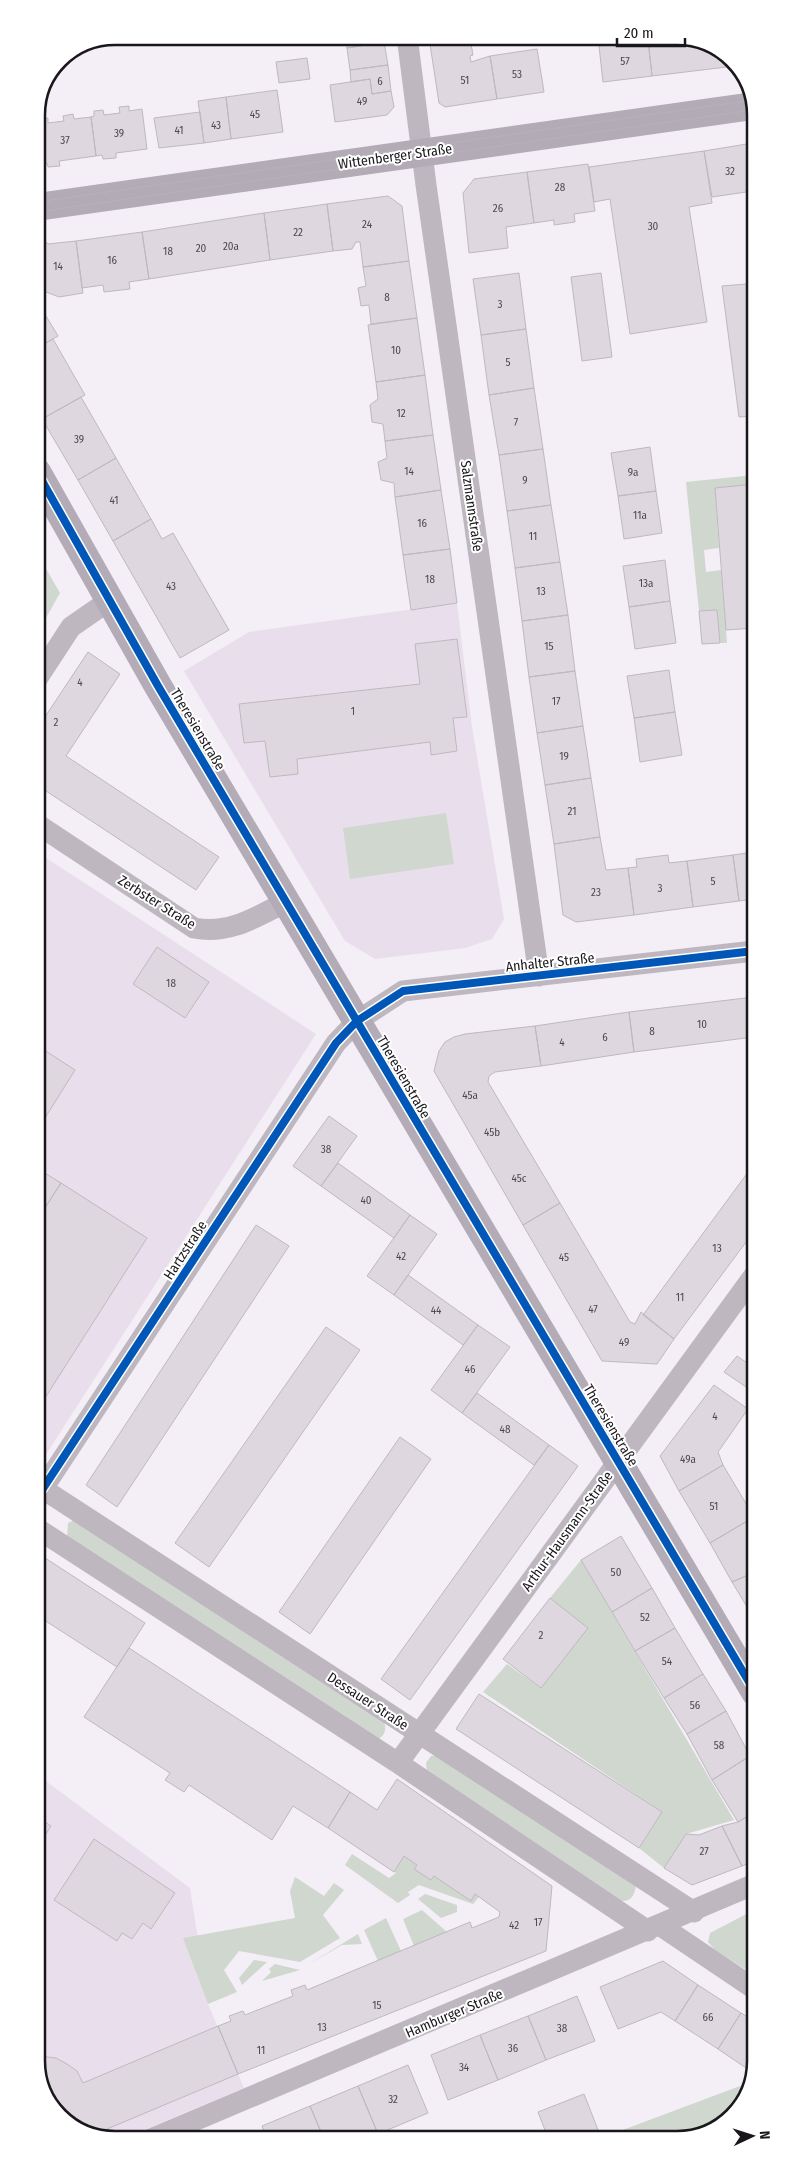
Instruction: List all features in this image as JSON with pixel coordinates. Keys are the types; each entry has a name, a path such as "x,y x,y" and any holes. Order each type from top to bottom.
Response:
{"main road":[{"name":"Wittenberger Straße","path":"45,206 422,151 746,107"},
{"name":"Theresienstraße","path":"45,486 356,1021 747,1679"}],"street":[{"name":"Salzmannstraße","path":"409,45 422,151 539,976"},
{"path":"45,667 71,627 110,600"},
{"name":"Zerbster Straße","path":"45,829 194,928 210,931 236,926 286,902"},
{"name":"Anhalter Straße","path":"356,1021 403,991 747,952"},
{"name":"Hartzstraße","path":"45,1486 336,1043 356,1021"},
{"name":"Arthur-Hausmann-Straße","path":"398,1763 747,1285"},
{"name":"Dessauer Straße","path":"45,1495 694,1912"},
{"path":"45,1534 654,1928 747,1985"},
{"name":"Hamburger Straße","path":"170,2131 747,1888"}],"shaded area":[{"path":"747,476 747,485 715,488 719,548 704,550 706,572 721,570 727,643 720,643 717,610 699,611 686,482"},
{"path":"45,567 60,593 45,620"},
{"path":"457,603 472,727 504,919 492,939 465,948 375,959 345,941 184,671 249,632"},
{"path":"446,813 454,864 350,879 343,828"},
{"path":"45,857 316,1034 45,1456"},
{"path":"74,1520 383,1719 385,1726 384,1734 376,1740 67,1538 68,1523"},
{"path":"581,1560 734,1820 686,1834 664,1868 639,1848 662,1812 483,1692 507,1664 541,1688 587,1628 550,1598"},
{"path":"438,1755 636,1885 632,1897 624,1901 615,1900 427,1773 426,1763 431,1756"},
{"path":"45,1780 190,1888 208,2004 244,2088 141,2131 111,2131 88,2126 69,2114 54,2096 47,2079 45,2061"},
{"path":"352,1854 389,1878 396,1873 394,1872 404,1856 417,1865 415,1869 431,1880 434,1876 471,1900 475,1894 479,1897 473,1904 419,1885 408,1892 410,1895 398,1903 345,1865"},
{"path":"295,1877 324,1896 334,1883 344,1890 323,1915 340,1938 300,1962 239,1951 224,1970 237,1992 208,2004 183,1938 295,1918 290,1891"},
{"path":"425,1894 457,1905 457,1912 441,1918 418,1899"},
{"path":"422,1910 447,1932 414,1946 403,1919"},
{"path":"747,1914 747,1970 715,1950 708,1942 710,1933"},
{"path":"386,1918 401,1951 378,1961 364,1930"},
{"path":"358,1934 362,1944 342,1945 306,1966"},
{"path":"254,1960 267,1962 242,1985 239,1978"},
{"path":"275,1964 300,1970 262,1981 271,1972 269,1969"},
{"path":"742,2085 732,2104 716,2119 695,2129 677,2131 620,2131"}],"building":[{"path":"346,45 366,45 347,48"},
{"path":"366,45 385,45 388,65 350,70 347,48"},
{"path":"430,45 471,45 473,55 470,56 471,62 490,56 497,99 445,107 439,103"},
{"path":"649,45 695,47 712,54 728,67 652,76"},
{"path":"649,45 652,76 603,82 599,46"},
{"path":"537,49 544,92 497,99 490,56"},
{"path":"307,58 310,79 279,83 276,62"},
{"path":"388,65 391,91 372,94 370,79 351,82 350,70"},
{"path":"370,79 372,94 391,91 394,107 387,115 335,122 330,85"},
{"path":"277,90 283,132 231,139 226,97"},
{"path":"226,97 231,139 204,143 198,101"},
{"path":"129,106 129,111 142,109 147,149 116,153 116,158 103,159 102,155 96,156 91,117 94,116 94,111 103,110 104,115 120,113 119,107"},
{"path":"200,112 204,143 159,148 154,118"},
{"path":"73,114 74,119 91,117 96,156 59,161 60,166 48,167 47,163 45,163 45,119 48,118 48,123 64,121 63,116"},
{"path":"747,144 747,192 712,197 704,151"},
{"path":"704,151 712,203 689,207 707,322 630,334 610,199 594,202 589,167"},
{"path":"588,164 595,211 574,214 575,222 554,225 554,220 534,223 527,172"},
{"path":"527,172 534,223 506,227 508,248 469,253 463,193 474,179"},
{"path":"388,196 402,206 409,261 363,267 360,242 356,242 352,249 333,251 327,204"},
{"path":"327,204 333,251 270,260 264,213"},
{"path":"264,213 270,260 149,279 142,232"},
{"path":"142,232 149,279 129,282 130,289 104,292 103,285 82,288 76,241"},
{"path":"45,241 48,244 76,241 83,293 59,297 45,292"},
{"path":"409,261 417,318 371,324 369,305 361,306 358,288 366,286 363,267"},
{"path":"519,273 526,329 481,335 473,279"},
{"path":"601,273 612,357 582,361 571,277"},
{"path":"747,284 747,416 739,417 722,286"},
{"path":"45,315 46,316 58,336 45,343"},
{"path":"417,318 425,375 376,382 368,325"},
{"path":"526,329 534,388 489,395 481,335"},
{"path":"53,339 85,395 45,417 45,344"},
{"path":"425,375 433,435 385,441 383,424 372,422 370,405 378,399 376,382"},
{"path":"534,388 543,449 499,455 489,395"},
{"path":"81,397 116,458 78,480 45,424 45,417"},
{"path":"433,435 441,490 395,497 394,483 381,480 378,462 387,458 385,441"},
{"path":"650,447 656,491 618,496 611,453"},
{"path":"543,449 551,505 507,511 499,455"},
{"path":"116,458 151,519 113,541 78,480"},
{"path":"747,485 747,628 726,630 715,488"},
{"path":"441,490 450,549 403,555 395,497"},
{"path":"656,491 662,533 624,539 618,496"},
{"path":"551,505 560,562 515,568 507,511"},
{"path":"151,519 162,539 173,533 229,630 180,658 113,541"},
{"path":"450,549 457,603 411,610 403,555"},
{"path":"665,560 670,601 629,607 623,566"},
{"path":"560,562 568,615 522,621 515,568"},
{"path":"670,601 676,643 635,649 629,607"},
{"path":"717,610 720,643 702,644 699,611"},
{"path":"568,615 575,671 529,677 522,621"},
{"path":"457,639 467,717 453,718 457,751 431,755 430,742 297,759 298,774 270,777 265,741 244,743 239,704 420,684 415,644"},
{"path":"88,652 120,674 66,756 219,857 196,890 45,790 45,717"},
{"path":"669,670 675,712 634,718 627,676"},
{"path":"575,671 583,726 537,733 529,677"},
{"path":"675,712 682,755 640,762 634,718"},
{"path":"583,726 591,778 545,785 537,733"},
{"path":"591,778 600,837 554,844 545,785"},
{"path":"600,837 606,870 628,868 634,915 576,922 563,915 554,844"},
{"path":"747,853 747,900 739,901 733,855"},
{"path":"668,855 669,863 687,861 693,907 634,915 628,868 637,867 636,859"},
{"path":"733,855 739,901 693,907 687,861"},
{"path":"157,947 209,982 185,1018 133,984"},
{"path":"747,998 747,1038 634,1052 629,1012"},
{"path":"629,1012 634,1052 541,1066 535,1026"},
{"path":"535,1026 541,1066 495,1072 489,1076 488,1082 560,1203 523,1225 434,1071 439,1051 445,1042 454,1037"},
{"path":"45,1051 75,1070 45,1118"},
{"path":"329,1116 357,1136 321,1186 293,1166"},
{"path":"338,1163 410,1215 394,1238 321,1186"},
{"path":"45,1173 61,1183 45,1207"},
{"path":"747,1174 747,1241 674,1339 643,1315"},
{"path":"61,1183 147,1238 45,1398 45,1208"},
{"path":"560,1203 630,1322 635,1324 641,1312 674,1339 657,1364 602,1361 523,1225"},
{"path":"410,1215 437,1234 394,1295 367,1276"},
{"path":"256,1225 289,1246 117,1507 86,1485"},
{"path":"408,1275 478,1325 463,1345 394,1295"},
{"path":"478,1325 510,1347 462,1413 431,1390"},
{"path":"326,1327 360,1350 209,1567 175,1543"},
{"path":"737,1356 747,1363 747,1388 724,1372"},
{"path":"714,1385 747,1408 718,1452 723,1465 679,1491 660,1456"},
{"path":"477,1393 549,1445 534,1465 462,1413"},
{"path":"400,1437 431,1459 310,1634 279,1612"},
{"path":"549,1445 578,1466 410,1700 381,1679"},
{"path":"723,1465 747,1505 747,1521 710,1543 679,1491"},
{"path":"747,1521 747,1575 732,1582 710,1543"},
{"path":"621,1536 652,1588 612,1612 581,1560"},
{"path":"45,1558 145,1623 117,1667 45,1621"},
{"path":"747,1575 747,1607 732,1582"},
{"path":"652,1588 675,1628 635,1651 612,1612"},
{"path":"550,1598 588,1628 541,1688 503,1659"},
{"path":"675,1628 703,1674 664,1698 635,1651"},
{"path":"129,1648 350,1792 328,1828 293,1806 272,1840 189,1785 184,1792 165,1780 170,1773 84,1717"},
{"path":"703,1674 726,1711 687,1734 664,1698"},
{"path":"479,1694 662,1812 639,1848 456,1729"},
{"path":"726,1711 747,1750 747,1758 712,1780 687,1734"},
{"path":"747,1758 747,1817 738,1822 712,1780"},
{"path":"397,1779 552,1886 546,1951 238,2074 218,2026 231,2021 229,2016 243,2011 245,2015 293,1996 291,1990 305,1985 307,1990 470,1922 472,1928 499,1917 500,1912 475,1894 471,1901 434,1876 431,1880 414,1869 417,1865 404,1856 394,1872 328,1828 350,1792 377,1810"},
{"path":"747,1817 747,1864 742,1866 722,1826 738,1822"},
{"path":"45,1822 51,1826 45,1836"},
{"path":"722,1826 742,1866 692,1885 664,1868 686,1834 699,1835"},
{"path":"94,1839 175,1893 151,1929 143,1923 132,1939 122,1933 117,1941 54,1900"},
{"path":"663,1961 698,1985 675,2021 661,2012 618,2029 600,1987"},
{"path":"698,1985 741,2013 718,2049 675,2021"},
{"path":"577,1996 595,2041 546,2060 528,2016"},
{"path":"741,2013 747,2017 746,2068 718,2049"},
{"path":"528,2016 546,2060 498,2080 480,2035"},
{"path":"218,2026 238,2074 104,2130 88,2126 76,2119 60,2104 54,2096 47,2079 45,2057 56,2058 67,2064 77,2071 83,2083"},
{"path":"480,2035 498,2080 448,2100 431,2055"},
{"path":"408,2065 428,2113 385,2131 377,2131 358,2086"},
{"path":"358,2086 377,2131 321,2131 310,2106"},
{"path":"584,2094 598,2131 545,2131 538,2112"},
{"path":"310,2106 321,2131 264,2131 262,2126"}],"tram line":[{"path":"45,201 745,101"},
{"path":"45,211 747,111"}],"cycle path":[{"path":"45,486 158,686 747,1679"},
{"path":"45,1485 336,1043 357,1021 403,991 747,952"}]}
